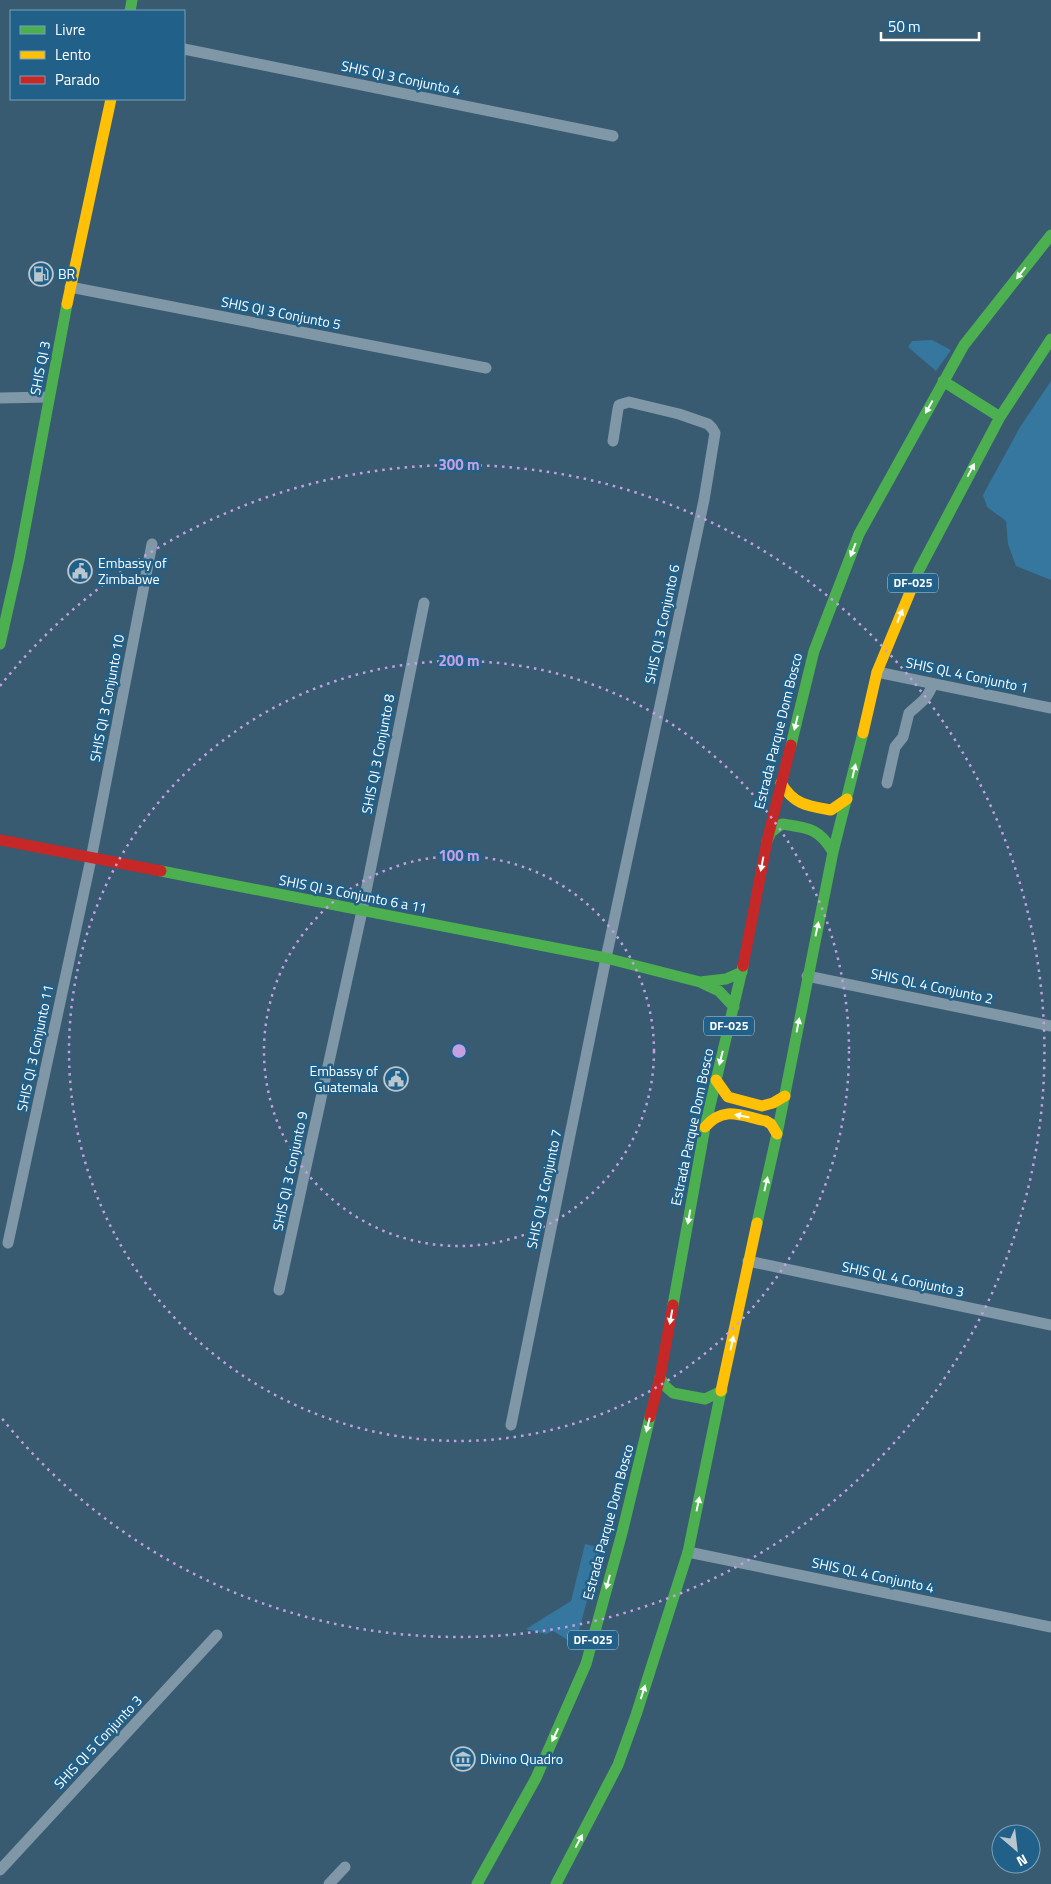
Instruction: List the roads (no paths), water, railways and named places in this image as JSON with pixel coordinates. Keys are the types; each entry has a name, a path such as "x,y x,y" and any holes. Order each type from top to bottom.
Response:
{"main road":[{"name":"SHIS QI 3","path":"0,644 19,560 70,286 111,100"},
{"name":"Estrada Parque Dom Bosco","path":"477,1884 536,1778 586,1664 658,1406 660,1377 705,1127 742,972 766,841 814,651 859,534 943,381 964,345 1051,235"},
{"name":"DF-025","path":"556,1884 618,1764 636,1715 688,1552 748,1261 778,1134 807,976 833,852 877,672 919,570 1000,417 1051,339"},
{"path":"943,381 1000,417"},
{"path":"781,783 796,802 830,810 847,800"},
{"path":"766,841 771,832 782,824 819,832 833,852"},
{"name":"SHIS QI 3 Conjunto 6 a 11","path":"0,840 606,958 700,982 718,991 734,1007"},
{"name":"SHIS QI 3 Conjunto 6 a 11","path":"700,982 726,979 742,972"},
{"path":"716,1080 728,1096 762,1106 785,1096"},
{"path":"705,1127 713,1117 720,1113 726,1113 766,1120 778,1134"},
{"path":"660,1377 664,1386 673,1393 705,1399 722,1391"},
{"path":"704,1411 715,1421"}],"street":[{"name":"SHIS QI 3 Conjunto 4","path":"185,49 613,136"},
{"name":"SHIS QI 3 Conjunto 5","path":"70,286 486,368"},
{"path":"0,398 49,397"},
{"name":"SHIS QI 3 Conjunto 6","path":"606,958 702,510 715,433 708,424 679,414 629,402 619,405 614,441"},
{"name":"SHIS QI 3 Conjunto 10","path":"91,859 152,544"},
{"name":"SHIS QI 3 Conjunto 8","path":"362,911 424,603"},
{"name":"SHIS QL 4 Conjunto 1","path":"877,672 1051,708"},
{"path":"888,783 895,747 903,737 909,713 923,703 933,684"},
{"name":"SHIS QI 3 Conjunto 11","path":"8,1243 91,859"},
{"name":"SHIS QI 3 Conjunto 9","path":"279,1290 362,911"},
{"name":"SHIS QI 3 Conjunto 7","path":"511,1425 606,958"},
{"name":"SHIS QL 4 Conjunto 2","path":"807,976 1051,1026"},
{"name":"SHIS QL 4 Conjunto 3","path":"748,1261 1051,1325"},
{"name":"SHIS QL 4 Conjunto 4","path":"688,1552 1051,1627"},
{"name":"SHIS QI 5 Conjunto 3","path":"0,1870 218,1635"},
{"path":"329,1884 345,1867"}],"place":[{"name":"BR","path":"41,274"},
{"name":"Embassy of Zimbabwe","path":"80,571"},
{"name":"Embassy of Guatemala","path":"396,1079"},
{"name":"Divino Quadro","path":"463,1759"}]}
